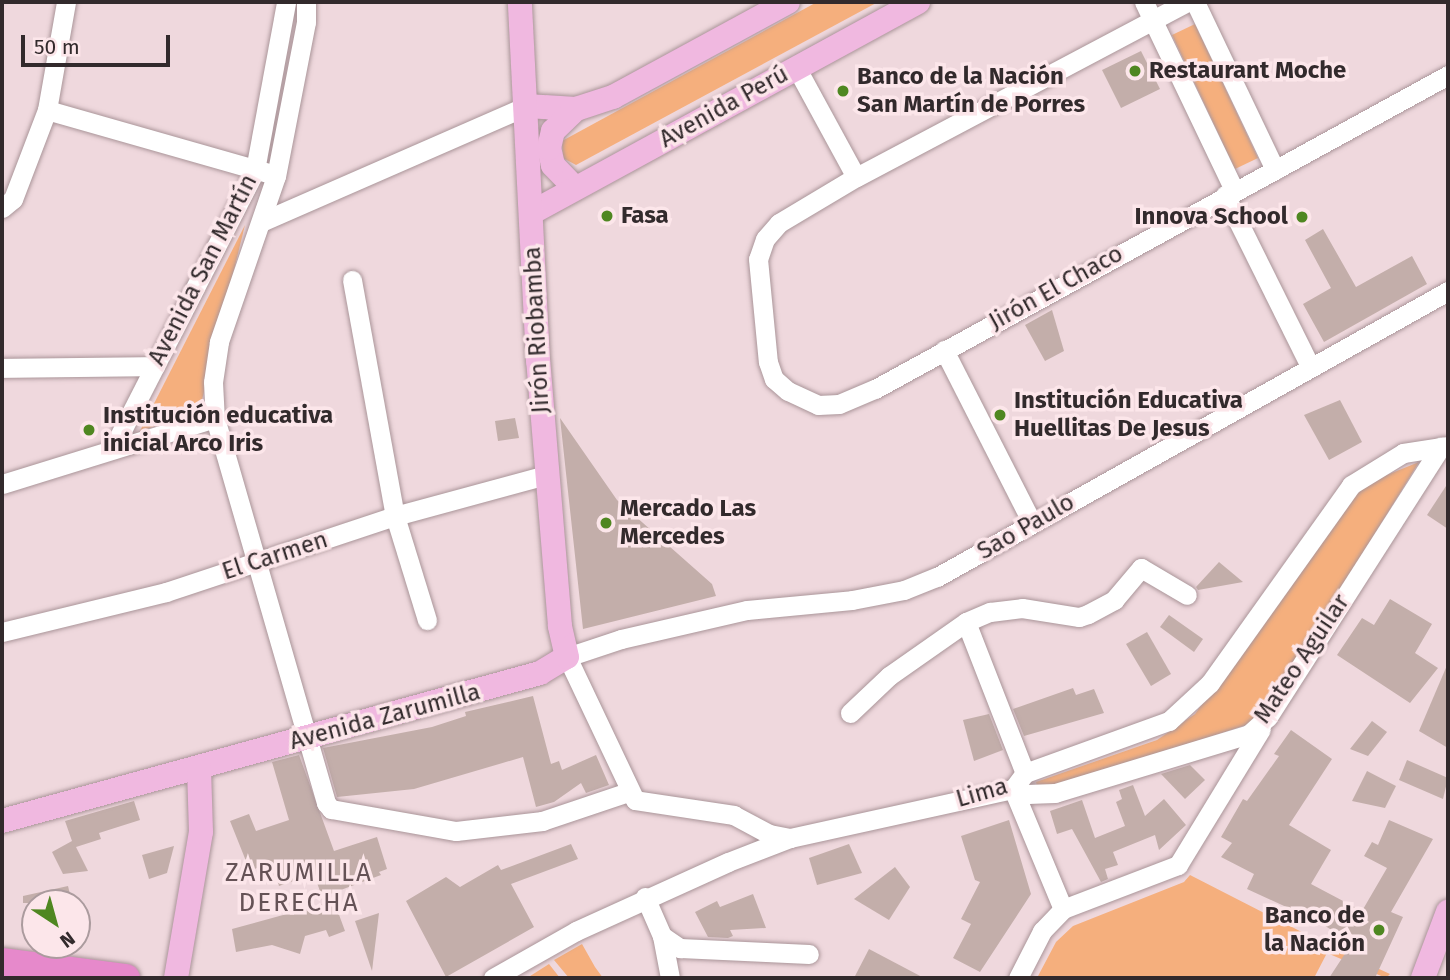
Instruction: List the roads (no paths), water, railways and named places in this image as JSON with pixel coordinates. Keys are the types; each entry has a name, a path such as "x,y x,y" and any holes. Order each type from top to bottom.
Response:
{"highway":[{"path":"2,962 125,978"}],"main road":[{"name":"Jirón Riobamba","path":"520,2 546,475 560,626 567,657"},
{"path":"526,106 576,109 614,97 788,2"},
{"name":"Avenida Perú","path":"531,213 918,2"},
{"path":"575,188 553,165 549,148 553,131 576,109"},
{"name":"Avenida Zarumilla","path":"2,821 540,673 567,657"},
{"path":"176,978 201,832 199,768"},
{"path":"1423,978 1448,912"}],"street":[{"path":"2,208 13,199 47,110 66,2"},
{"name":"Avenida San Martín","path":"113,448 255,170 286,2"},
{"name":"Avenida San Martín","path":"306,2 306,22 276,176 219,342 213,382 215,418 331,809 426,828 471,830 560,817 628,792"},
{"path":"1144,2 1310,366"},
{"name":"Jirón El Chaco","path":"1186,2 856,177 779,223 765,239 758,259 765,337 774,379 788,391 821,405 839,404 875,389 1448,75"},
{"path":"1195,2 1275,170"},
{"path":"796,67 856,177"},
{"path":"261,222 526,106"},
{"path":"47,110 276,176"},
{"path":"352,280 395,516 427,620"},
{"name":"Sao Paulo","path":"567,657 621,639 747,610 904,590 1032,523 1448,291"},
{"path":"944,350 1032,523"},
{"path":"2,368 155,366"},
{"path":"2,484 215,418"},
{"name":"Mateo Aguilar","path":"1019,781 1040,795 1218,747 1250,734 1268,717 1445,446"},
{"name":"Lima","path":"494,978 645,897 790,838 1019,781 1145,733 1185,709 1210,683 1351,485 1403,453 1445,446"},
{"name":"El Carmen","path":"2,632 166,592 395,516 546,475"},
{"path":"850,713 889,676 966,622 990,612 1022,608 1088,614 1114,600 1141,568 1187,595"},
{"path":"966,622 1063,909"},
{"path":"567,657 628,792 651,805 734,815 769,834 790,838"},
{"path":"1018,978 1042,931 1063,909 1178,865 1268,717"},
{"path":"645,897 662,936 670,978"},
{"path":"662,936 680,948 706,952 809,954"}],"place":[{"name":"Restaurant Moche","path":"1135,71"},
{"name":"Banco de la Nación San Martín de Porres","path":"843,91"},
{"name":"Fasa","path":"607,216"},
{"name":"Innova School","path":"1302,217"},
{"name":"Institución Educativa Huellitas De Jesus","path":"1000,415"},
{"name":"Institución educativa inicial Arco Iris","path":"89,430"},
{"name":"Mercado Las Mercedes","path":"606,523"},
{"name":"Banco de la Nación","path":"1379,930"}],"district":[{"name":"ZARUMILLA DERECHA","path":"299,888"}]}
